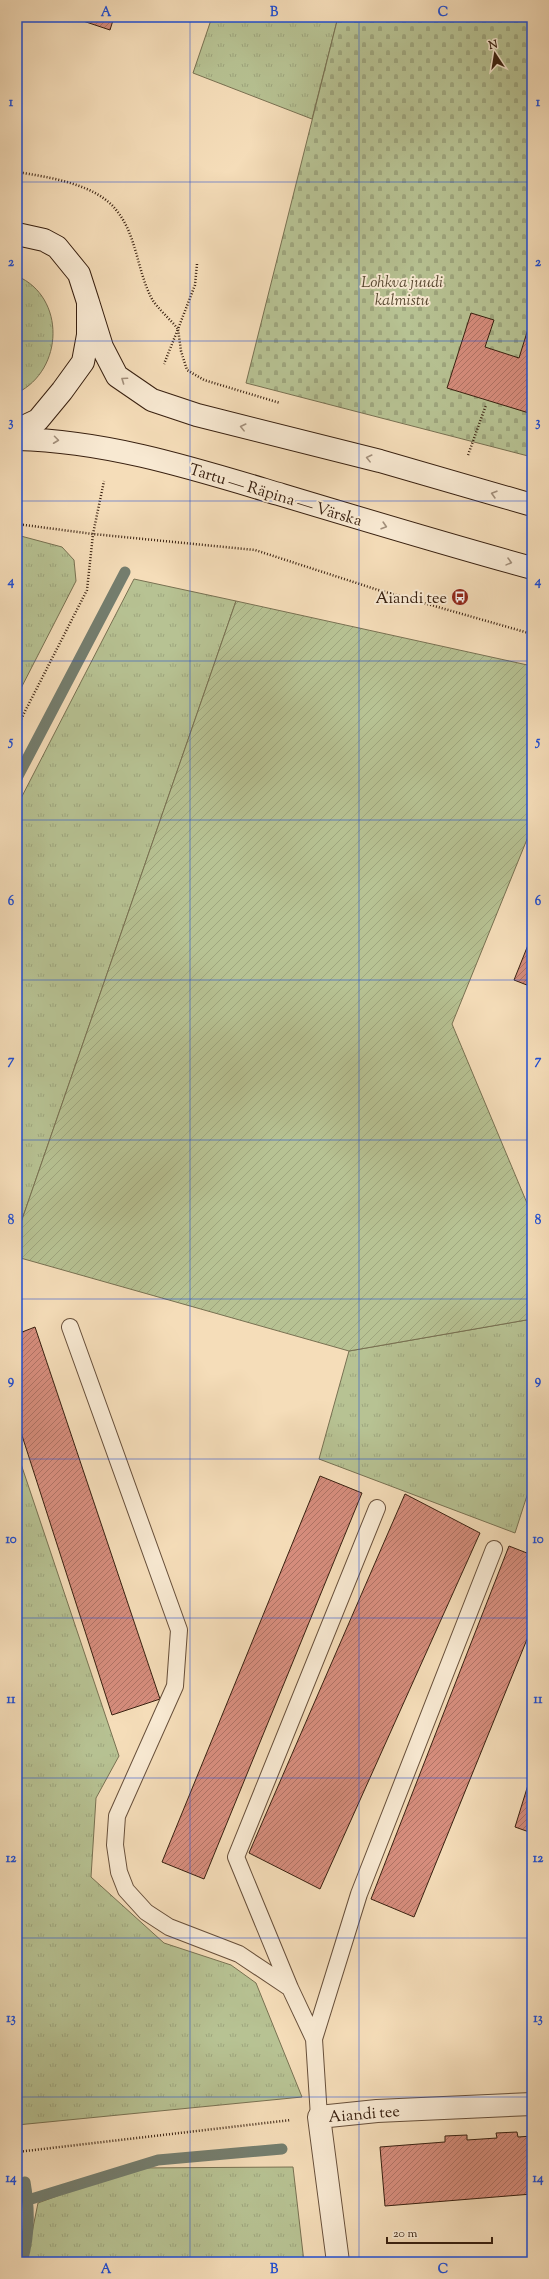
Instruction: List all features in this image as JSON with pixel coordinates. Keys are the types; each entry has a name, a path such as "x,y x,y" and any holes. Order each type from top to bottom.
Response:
{"main road":[{"path":"17,234 44,240 57,247 79,274 102,347 118,376 152,400 196,415 380,461 532,505"},
{"path":"17,430 38,420 83,362 88,335 88,302"},
{"name":"Tartu — Räpina — Värska","path":"17,439 54,440 174,463 441,543 532,568"},
{"name":"Aiandi tee","path":"338,2262 319,2117 377,2111 532,2104"}],"lane":[{"path":"70,1326 179,1630 175,1686 117,1816 115,1845 119,1872 126,1890 146,1912 169,1927 239,1954 290,1988"},
{"path":"314,2038 290,1988 236,1857 377,1508"},
{"path":"319,2117 314,2038 359,1894 494,1549"}],"path":[{"path":"17,172 61,179 101,196 117,210 132,238 152,300 178,329 181,351 187,370 204,380 287,405"},
{"path":"164,364 195,285 197,264"},
{"path":"467,459 486,405"},
{"path":"17,727 87,590 93,534 104,481"},
{"path":"17,524 93,534 255,550 375,589 532,634"},
{"path":"17,2152 319,2117"}],"green space":[{"path":"212,17 338,17 312,119 193,73"},
{"name":"Lohkva juudi kalmistu","path":"338,17 532,17 532,457 246,383"},
{"path":"17,276 33,286 44,300 51,316 53,334 51,351 44,368 33,382 17,393"},
{"path":"17,535 62,547 74,560 76,581 17,696"},
{"path":"134,579 236,601 17,1234 17,806"},
{"path":"236,601 532,666 532,827 452,1024 532,1215 532,1319 349,1351 17,1257 17,1234"},
{"path":"532,1319 532,1480 515,1533 319,1459 349,1351"},
{"path":"17,1452 119,1756 96,1798 91,1877 164,1943 231,1965 256,1983 302,2097 17,2125"},
{"path":"293,2167 304,2262 26,2262 38,2203 133,2168"}],"building":[{"path":"71,17 114,17 110,30"},
{"path":"471,313 494,320 485,347 519,358 528,329 532,331 532,402 529,413 447,388"},
{"path":"532,935 532,987 514,980"},
{"path":"35,1327 160,1699 112,1715 17,1420 17,1334"},
{"path":"320,1476 362,1493 204,1879 162,1862"},
{"path":"405,1494 480,1533 320,1889 249,1853"},
{"path":"509,1546 532,1555 532,1627 414,1917 371,1899"},
{"path":"532,1772 532,1833 515,1827"},
{"path":"517,2132 518,2137 532,2136 532,2194 385,2206 380,2147 445,2142 445,2136 467,2135 467,2140 497,2138 496,2133"}],"waterway":[{"path":"17,778 125,572"},
{"path":"28,2200 158,2160 282,2149"},
{"path":"22,2262 28,2232 28,2203 25,2182"}],"place":[{"name":"Aiandi tee","path":"460,597"}]}
